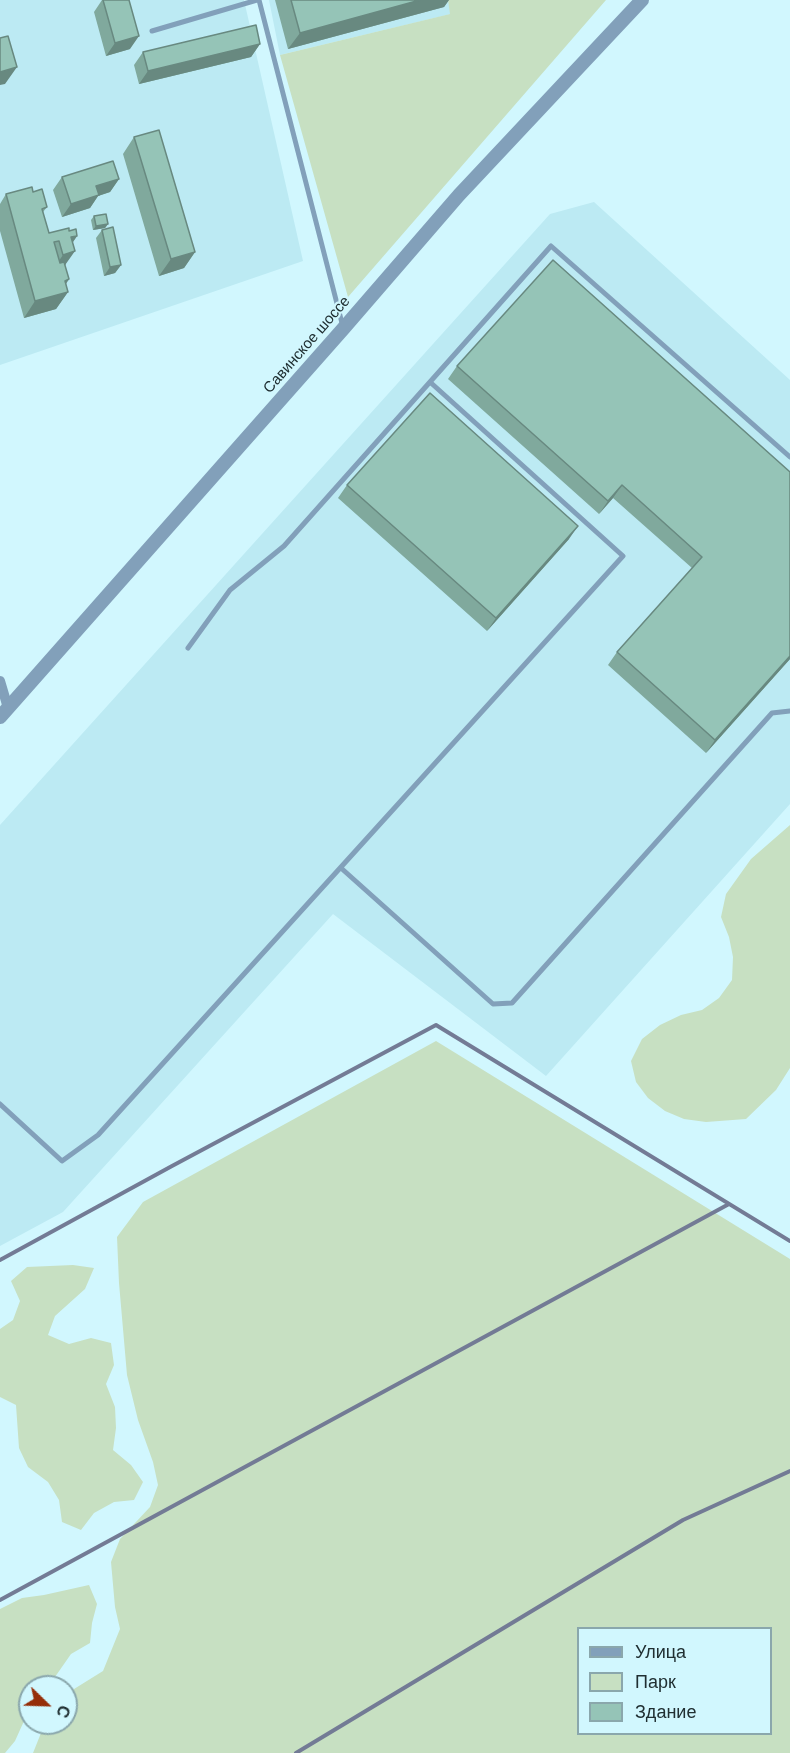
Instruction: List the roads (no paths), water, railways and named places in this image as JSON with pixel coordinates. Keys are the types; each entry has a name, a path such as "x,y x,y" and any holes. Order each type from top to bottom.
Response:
{"street":[{"name":"Савинское шоссе","path":"4,712 459,195 642,0"},
{"path":"0,681 4,712"}],"lane":[{"path":"152,31 258,0 343,329"},
{"path":"188,648 230,590 284,546 551,246 790,457"},
{"path":"0,1104 62,1161 98,1135 623,556 430,382"},
{"path":"341,868 493,1004 512,1003 772,713 790,711"}],"waterway":[{"path":"0,1260 436,1025 790,1241"},
{"path":"0,1600 729,1204"},
{"path":"296,1753 683,1520 790,1471"}]}
